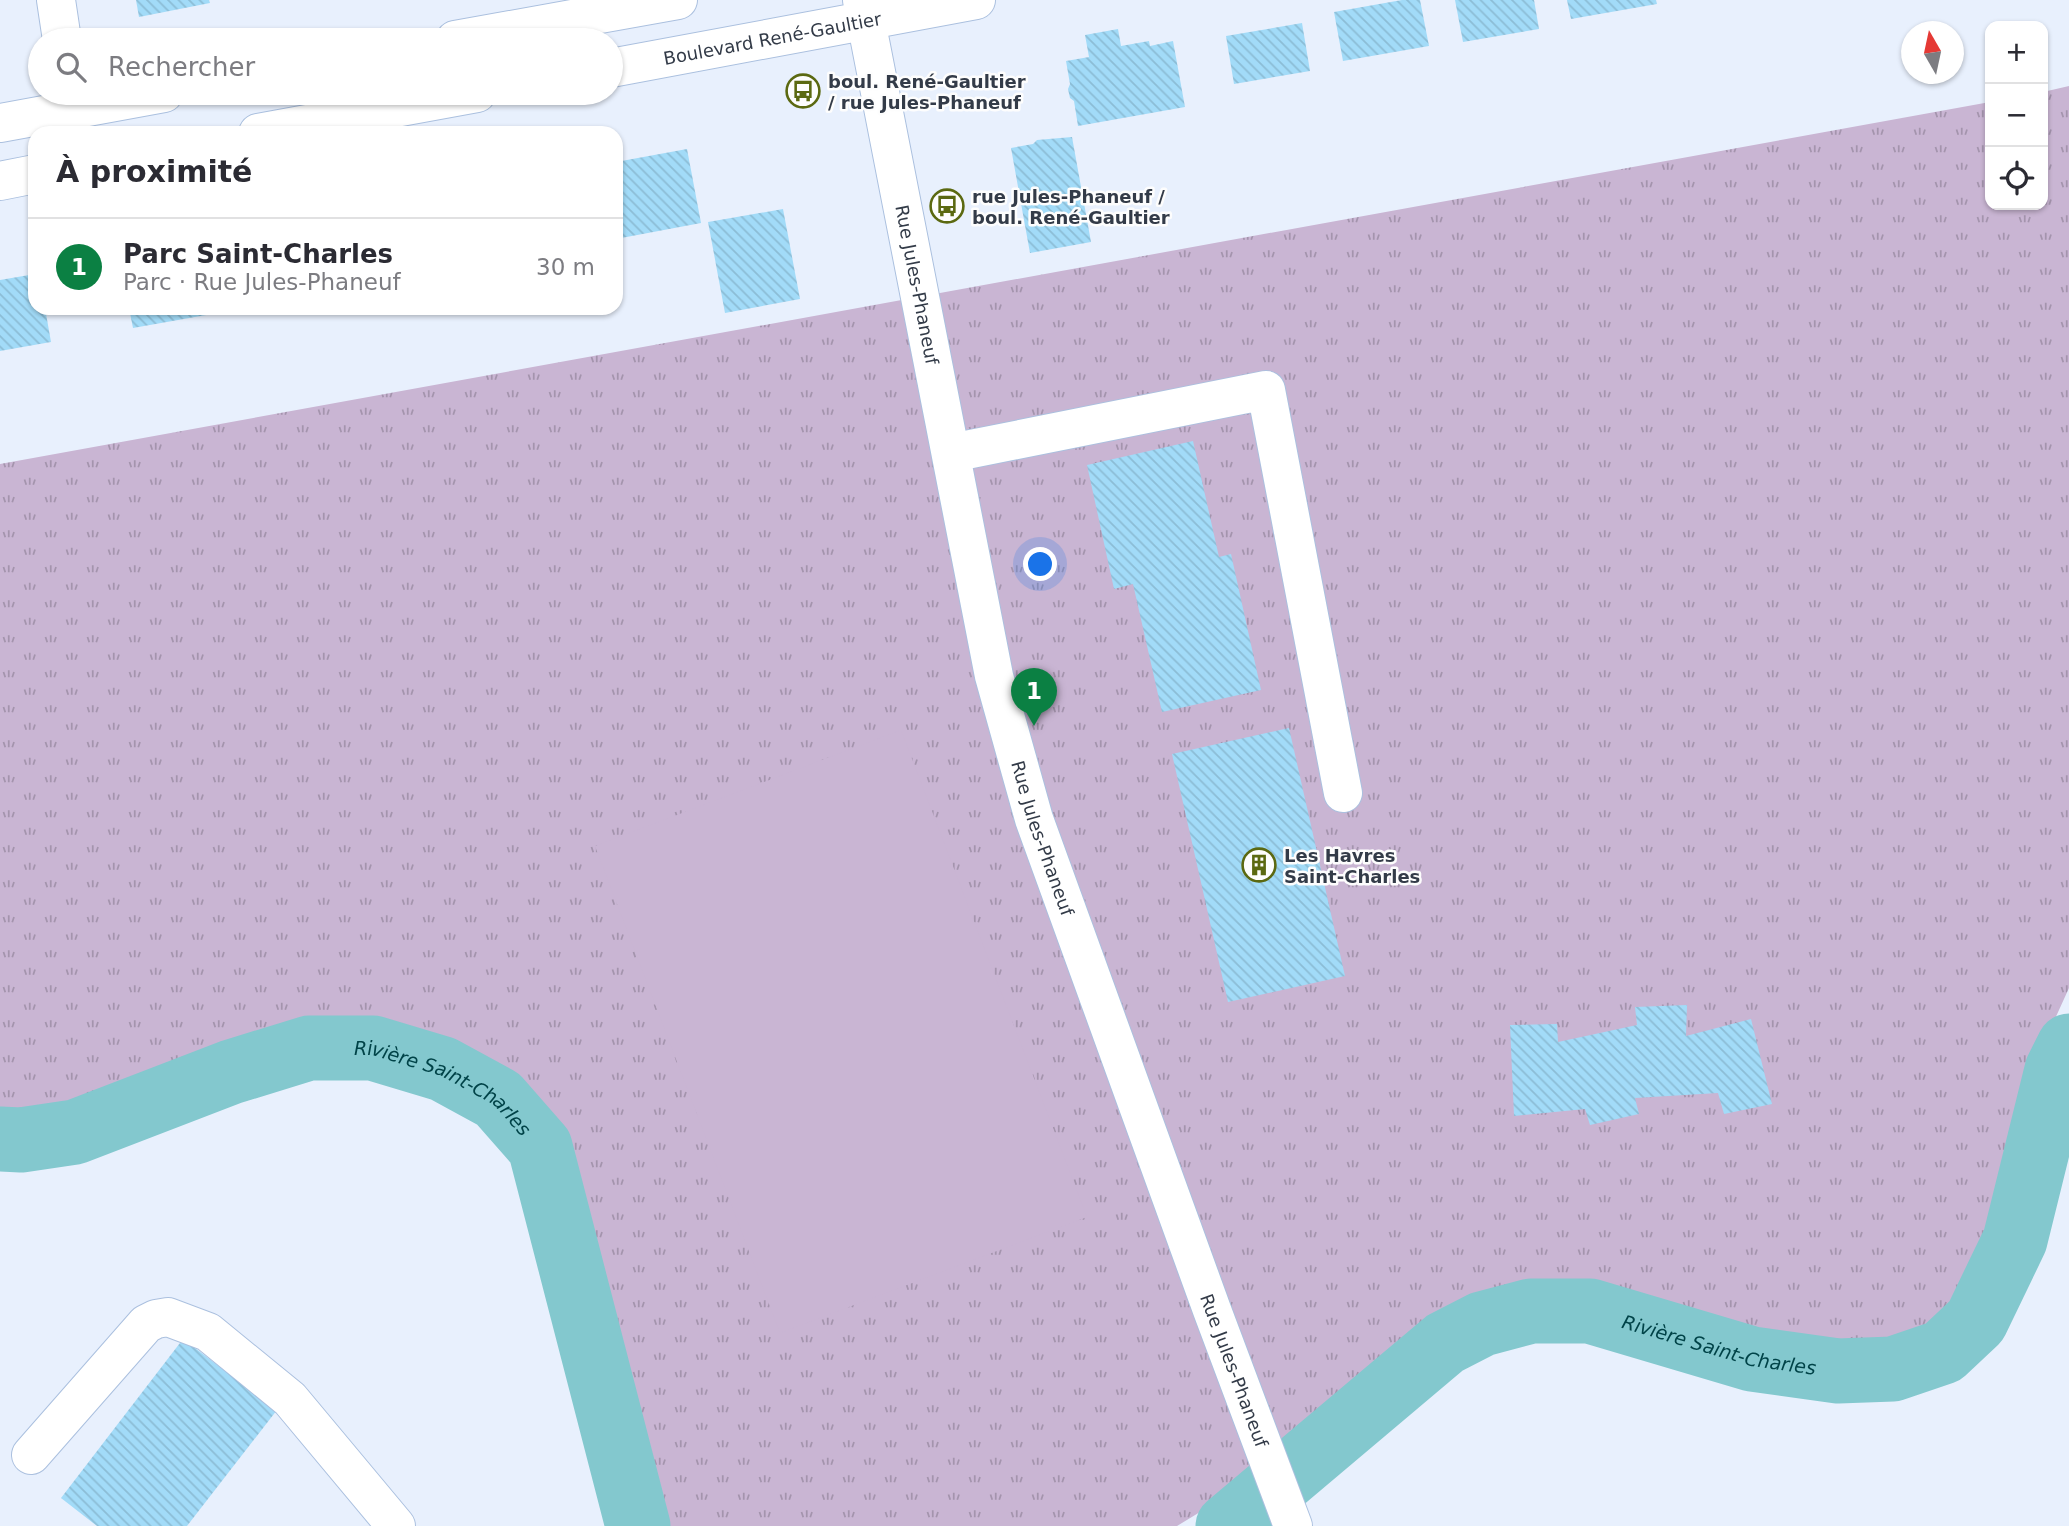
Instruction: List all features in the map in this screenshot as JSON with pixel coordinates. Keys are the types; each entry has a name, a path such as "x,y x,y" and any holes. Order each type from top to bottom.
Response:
{"street":[{"path":"56,0 60,28"},
{"path":"522,28 678,0"},
{"name":"Boulevard René-Gaultier","path":"623,65 864,10 976,0"},
{"name":"Rue Jules-Phaneuf","path":"864,10 994,676 1034,819 1293,1526"},
{"path":"0,123 107,105"},
{"path":"296,126 411,105"},
{"path":"0,180 28,175"},
{"path":"951,453 1266,390 1343,793"},
{"path":"31,1455 146,1324 168,1317 208,1332 290,1399 396,1526"}],"green space":[{"path":"2069,86 2069,988 2049,1032 1981,1257 1954,1304 1922,1329 1873,1347 1833,1349 1778,1342 1721,1321 1612,1293 1543,1286 1493,1298 1429,1331 1233,1492 1177,1526 662,1526 658,1487 556,1132 508,1079 447,1043 360,1024 287,1029 178,1070 53,1124 0,1121 0,464 1985,103 1985,210 2048,210 2048,91"},
{"path":"901,730 1087,1217 780,1333 595,846"}],"building":[{"path":"136,0 209,0 210,3 139,17"},
{"path":"1402,0 1420,0 1429,46 1343,61 1334,12"},
{"path":"1455,0 1534,0 1539,29 1463,42"},
{"path":"1567,0 1656,0 1657,4 1571,19"},
{"path":"1302,23 1310,71 1234,84 1226,36"},
{"path":"1118,29 1121,46 1149,41 1150,46 1173,41 1185,107 1078,126 1074,101 1070,98 1068,89 1070,84 1066,61 1089,57 1085,35"},
{"path":"1072,137 1091,242 1030,253 1011,148 1033,144 1037,140"},
{"path":"687,149 701,223 623,238 623,161"},
{"path":"783,209 800,299 725,313 708,222"},
{"path":"28,275 28,315 46,315 51,342 0,351 0,280"},
{"path":"130,315 206,315 133,328"},
{"path":"1193,441 1219,557 1231,554 1261,690 1162,712 1133,584 1114,589 1087,465"},
{"name":"Les Havres Saint-Charles","path":"1289,728 1345,976 1228,1002 1172,754"},
{"path":"1687,1005 1686,1036 1751,1019 1772,1104 1724,1114 1718,1093 1635,1098 1639,1114 1590,1125 1585,1109 1514,1116 1510,1025 1557,1024 1558,1042 1637,1025 1635,1007"},
{"path":"183,1339 277,1410 187,1526 97,1526 61,1498"}],"waterway":[{"name":"Rivière Saint-Charles","path":"1228,1526 1445,1343 1482,1324 1531,1311 1590,1311 1752,1359 1838,1371 1893,1369 1943,1352 1976,1321 2015,1240 2057,1070 2069,1046"},
{"name":"Rivière Saint-Charles","path":"0,1139 21,1140 75,1132 231,1072 309,1048 373,1048 443,1069 498,1099 540,1147 638,1526"}],"place":[{"name":"boul. René-Gaultier / rue Jules-Phaneuf","path":"803,91"},
{"name":"rue Jules-Phaneuf / boul. René-Gaultier","path":"947,206"},
{"name":"Parc Saint-Charles","path":"1034,726"},
{"name":"Les Havres Saint-Charles","path":"1259,865"}]}
